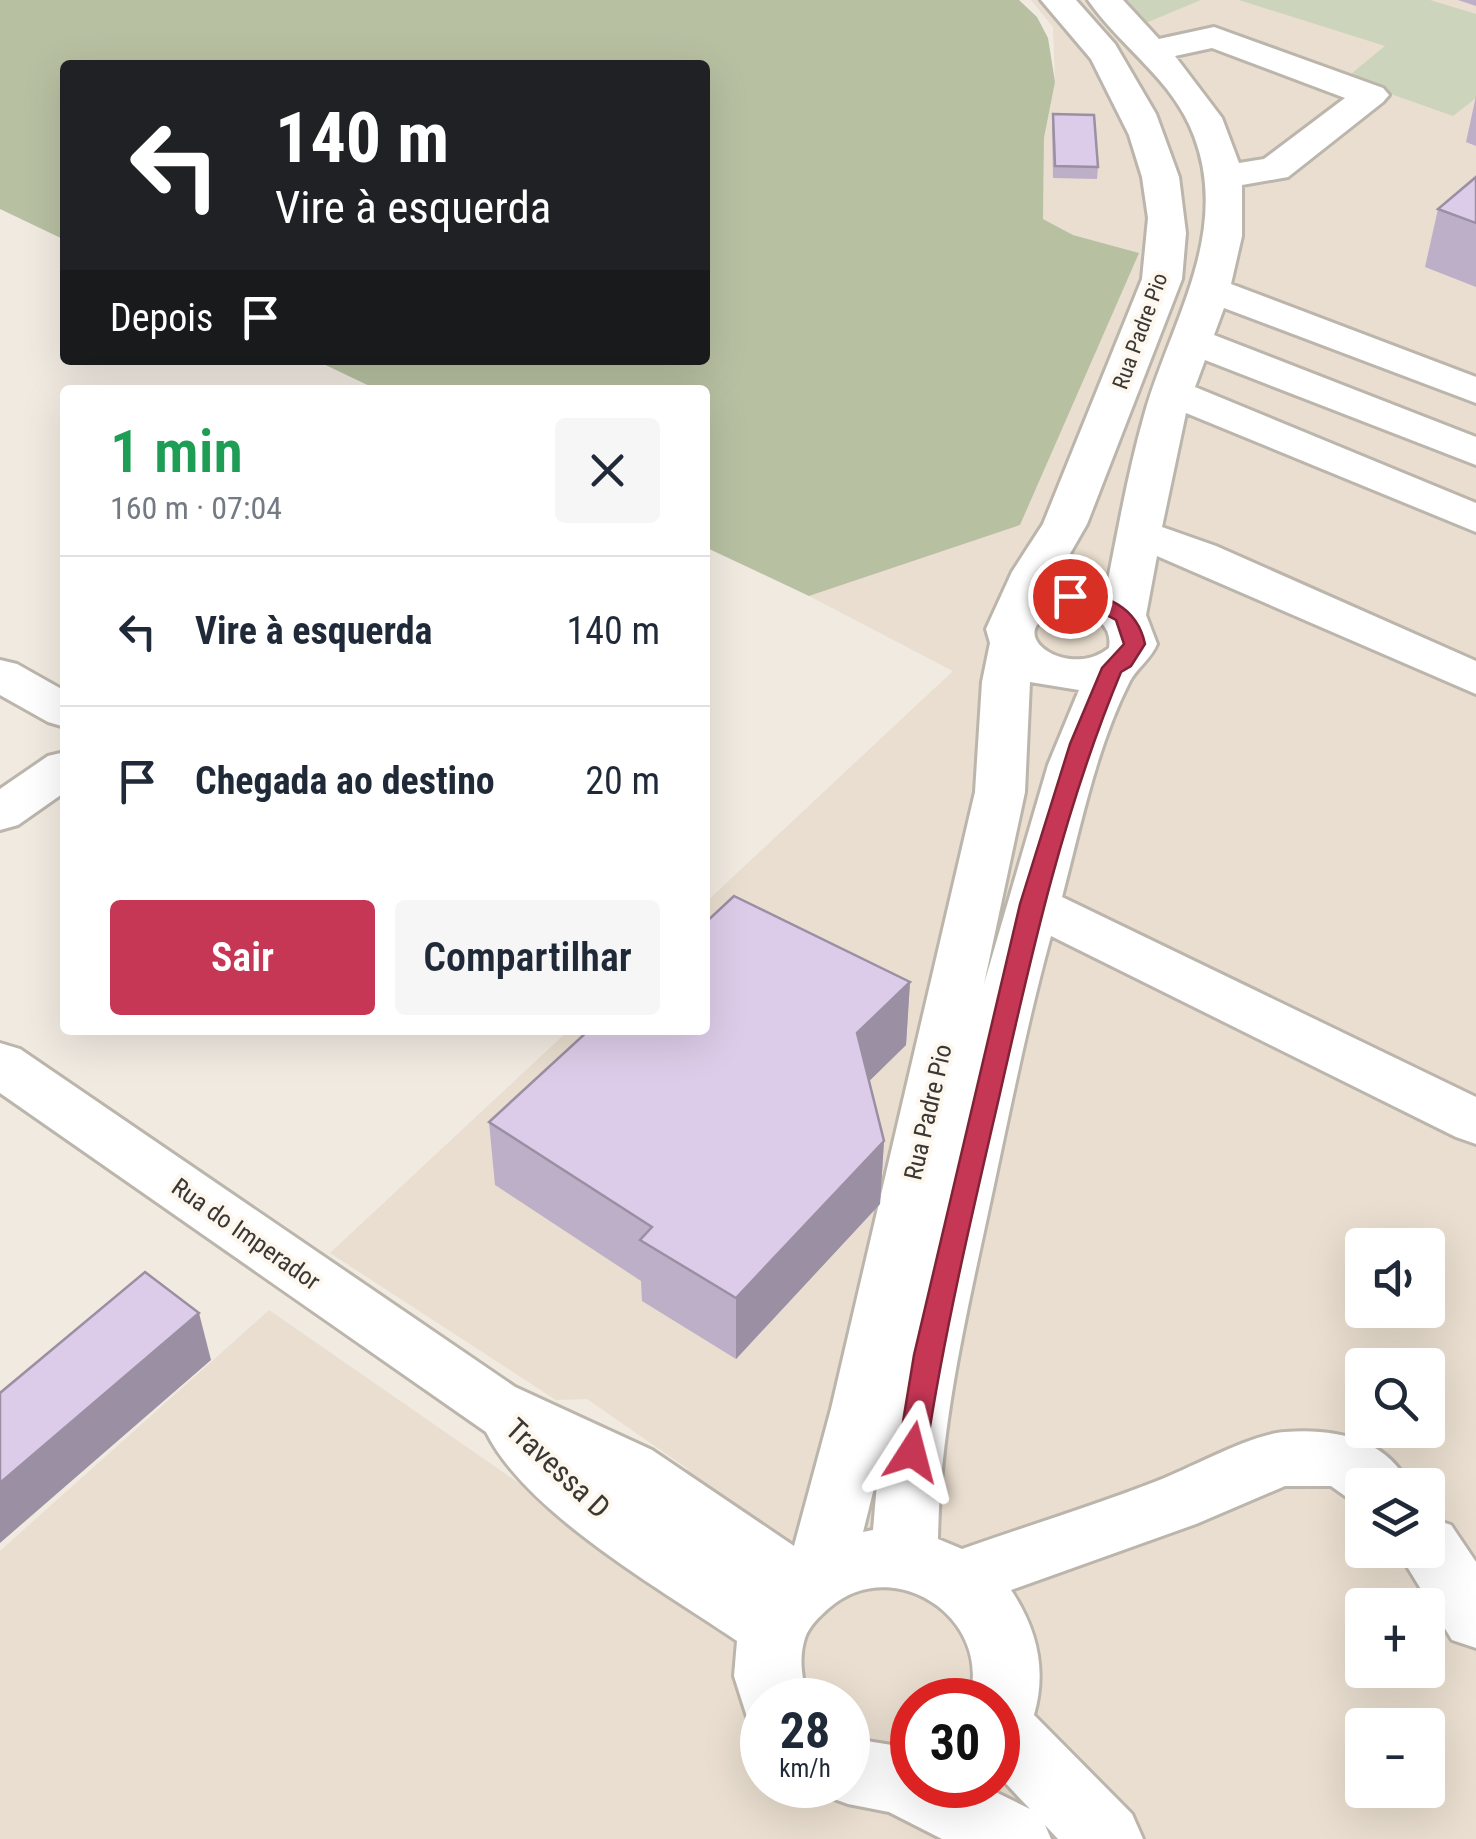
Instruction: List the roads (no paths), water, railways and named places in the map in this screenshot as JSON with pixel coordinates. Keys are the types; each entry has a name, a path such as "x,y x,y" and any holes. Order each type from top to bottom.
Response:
{"street":[{"name":"Rua Padre Pio","path":"769,1678 766,1664 798,1597 862,1409 1000,792 1014,628 1035,572 1066,524 1162,279 1166,244 1164,200 1137,115 1108,59 1058,0"},
{"name":"Rua Padre Pio","path":"931,1569 908,1491 927,1355 1031,904 1073,764 1118,642 1138,534 1172,392 1211,290 1226,206 1224,176 1207,124 1186,92 1105,0"},
{"path":"1149,52 1214,37 1371,95 1274,169 1224,176"},
{"path":"1211,290 1476,391"},
{"path":"1194,342 1476,452"},
{"path":"1172,392 1476,519"},
{"path":"1138,534 1200,556 1476,679"},
{"path":"1070,596 1090,599 1118,642 1096,674 1055,674 1036,668 1014,628 1050,597 1070,596"},
{"path":"0,675 60,708"},
{"path":"0,814 60,772"},
{"path":"1031,904 1476,1122"},
{"name":"Rua do Imperador","path":"0,1064 492,1406"},
{"name":"Travessa D","path":"492,1406 591,1506 798,1597"},
{"path":"798,1597 860,1559 931,1569 1173,1504 1281,1458 1333,1458 1356,1468"},
{"path":"1443,1568 1476,1618"},
{"path":"931,1569 985,1606 1004,1638 1008,1678"},
{"path":"1020,1750 1107,1839"},
{"path":"886,1776 1015,1839"}]}
